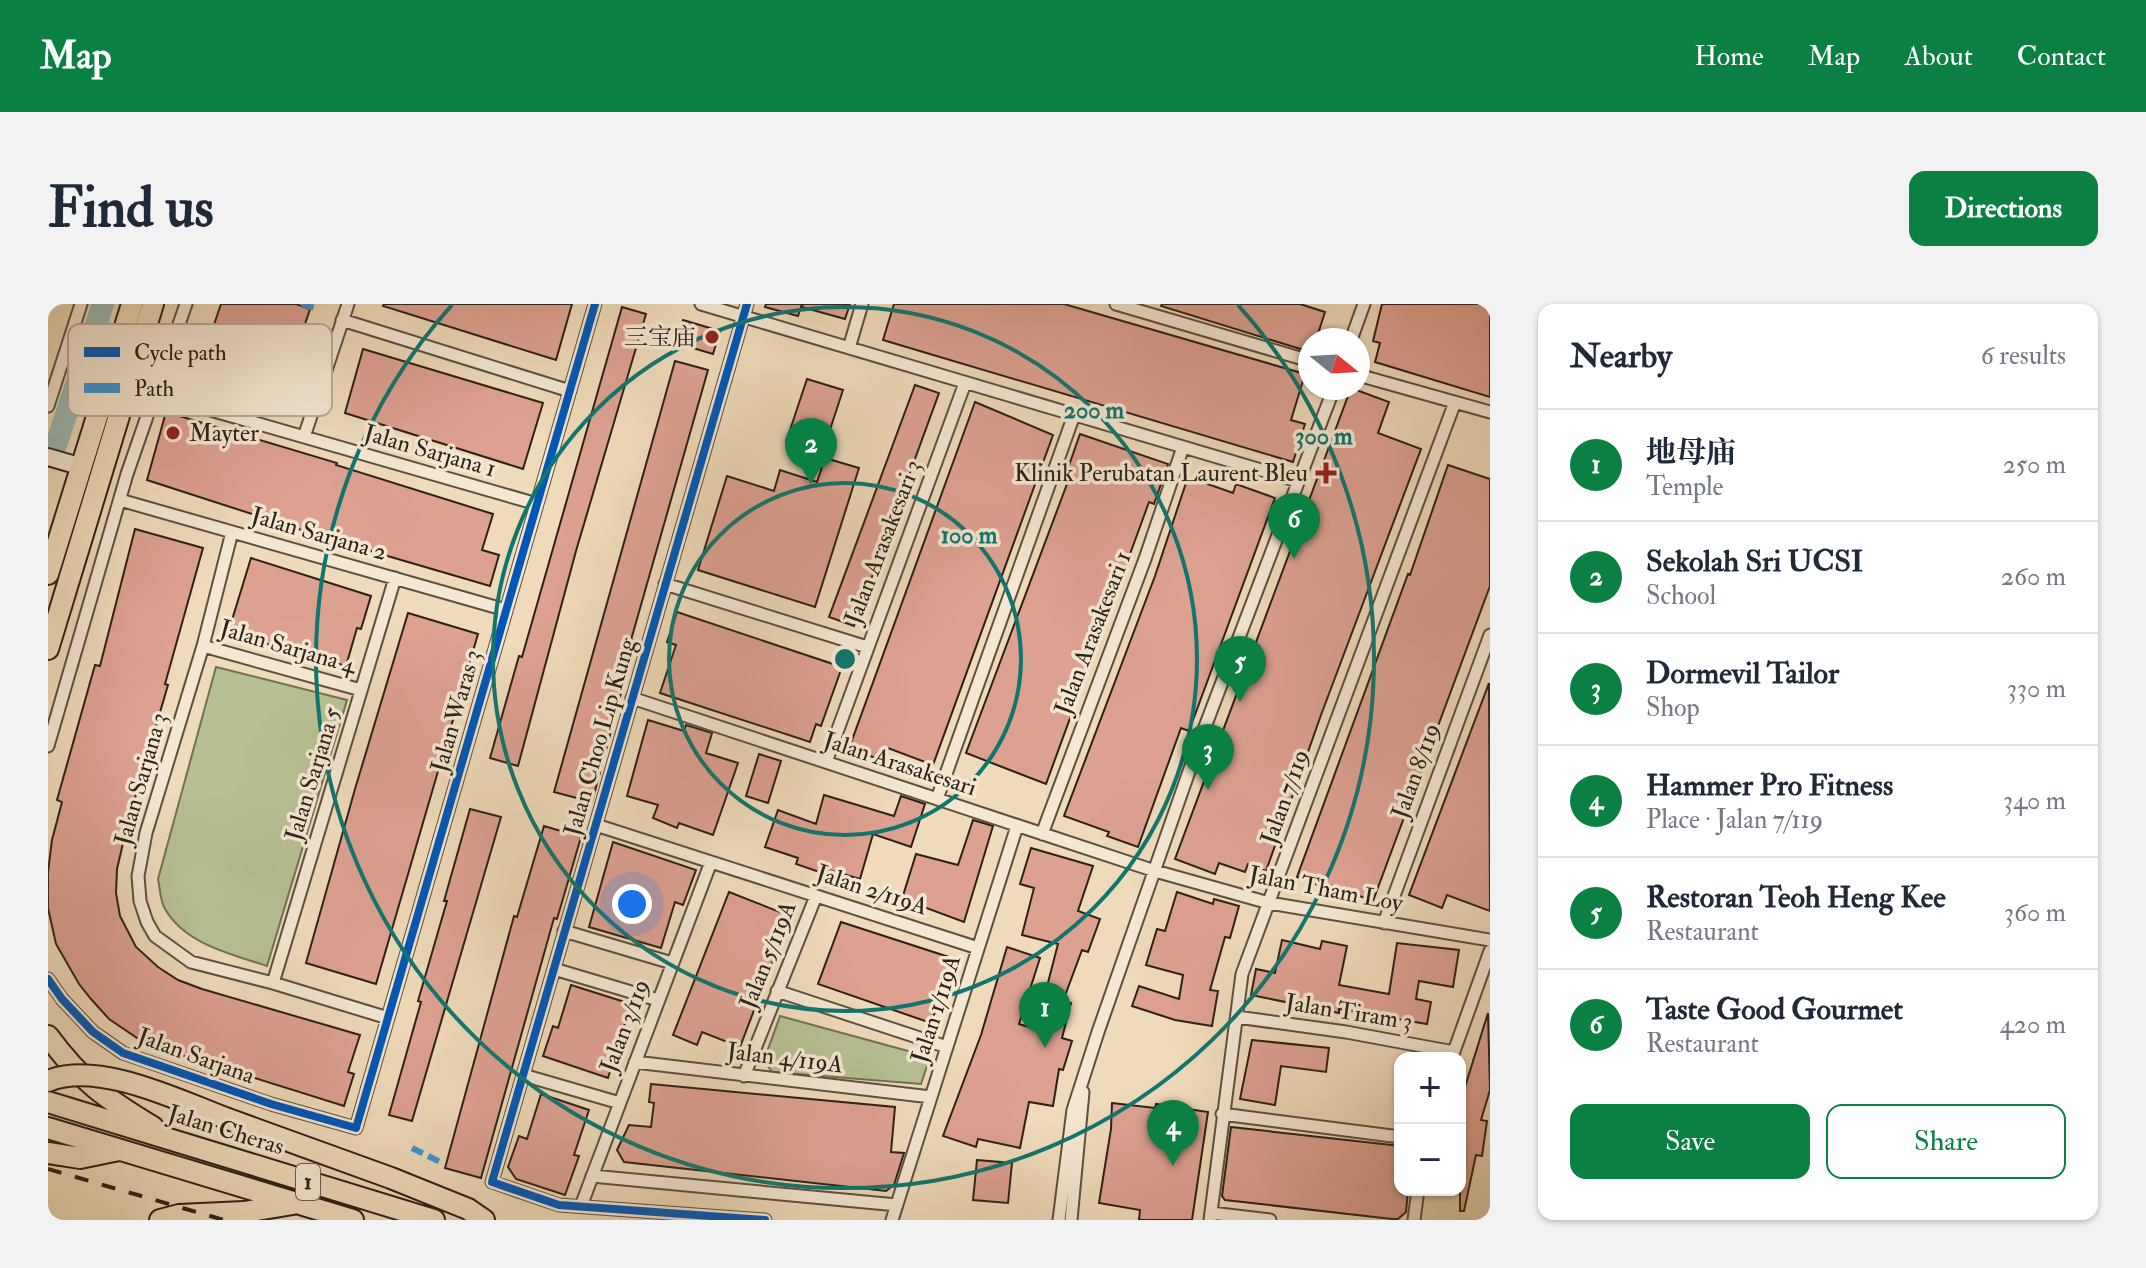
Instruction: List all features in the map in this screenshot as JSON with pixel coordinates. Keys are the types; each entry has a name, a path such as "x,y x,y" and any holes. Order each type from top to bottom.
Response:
{"highway":[{"path":"125,324 132,304"},
{"path":"147,324 153,304"},
{"path":"48,574 95,416"},
{"path":"48,649 118,416"},
{"path":"48,1036 85,1082 111,1102 182,1144"},
{"path":"48,1081 74,1075 141,1087 391,1178 468,1209 484,1220"},
{"name":"Jalan Cheras","path":"48,1102 434,1220"},
{"name":"Jalan Cheras","path":"48,1128 353,1220"},
{"path":"48,1153 80,1158 123,1150"},
{"path":"160,1220 179,1215 244,1212 297,1203"}],"street":[{"path":"75,324 81,304"},
{"path":"179,324 186,304"},
{"path":"332,351 348,304"},
{"name":"Jalan Waras 3","path":"356,1128 595,304"},
{"path":"701,304 1298,481"},
{"name":"Jalan Choo Lip Kung","path":"581,1206 559,1205 492,1182 747,304"},
{"path":"849,348 862,304"},
{"path":"1116,304 1298,357"},
{"path":"1355,328 1364,304"},
{"path":"342,320 570,391"},
{"path":"48,406 68,344"},
{"path":"1370,378 1490,412"},
{"name":"Jalan Arasakesari 3","path":"826,762 965,383"},
{"path":"1059,1220 1073,1110 1098,1032 1200,740 1329,400"},
{"name":"Jalan 7/119","path":"1211,1216 1242,974 1455,402"},
{"path":"937,799 1074,415"},
{"path":"48,746 148,416"},
{"name":"Jalan Sarjana 1","path":"231,416 537,504"},
{"path":"304,437 311,416"},
{"name":"Jalan Arasakesari 1","path":"1042,834 1145,559 1183,447"},
{"path":"48,457 79,466"},
{"name":"Jalan Sarjana 2","path":"120,500 506,610"},
{"name":"Jalan Sarjana 3","path":"232,532 203,646 146,833 138,876 140,901 155,936 173,952 191,962 388,1018"},
{"name":"Jalan Sarjana 5","path":"273,983 395,578"},
{"path":"665,584 867,647"},
{"name":"Jalan 8/119","path":"1384,923 1490,635"},
{"name":"Jalan Sarjana 4","path":"203,646 361,690"},
{"name":"Jalan Arasakesari","path":"632,698 1155,871"},
{"name":"Jalan 2/119A","path":"596,825 978,948"},
{"name":"Jalan 1/119A","path":"892,1220 1017,826"},
{"name":"Jalan 3/119","path":"581,1206 711,862"},
{"name":"Jalan Tham Loy","path":"1155,871 1269,903 1490,940"},
{"name":"Jalan 5/119A","path":"744,1076 816,896"},
{"path":"564,931 672,963"},
{"path":"1454,1052 1490,951"},
{"path":"554,969 658,1000"},
{"name":"Jalan Sarjana","path":"48,979 93,1032 123,1053 271,1104 356,1128"},
{"path":"777,991 947,1047"},
{"name":"Jalan Tiram 3","path":"1237,1017 1346,1032 1439,1052"},
{"name":"Jalan 4/119A","path":"635,1062 931,1097"},
{"path":"523,1075 620,1103"},
{"path":"1071,1220 1083,1111 1083,1083"},
{"path":"1222,1114 1394,1136"},
{"path":"592,1176 897,1205"},
{"path":"1414,1220 1417,1196"},
{"path":"581,1206 765,1220"},
{"path":"1211,1216 1270,1220"}],"green space":[{"path":"216,667 347,700 267,966 224,952 184,931 163,906 160,894 158,879"},
{"path":"780,1016 930,1057 921,1084 772,1072 764,1060"}],"building":[{"path":"221,304 296,304 310,309 305,324 214,324"},
{"path":"384,304 572,304 556,360"},
{"path":"766,304 802,304 798,316 765,307"},
{"path":"803,304 850,304 845,319 802,307"},
{"path":"894,304 1064,304 1298,372 1298,397 1291,420 1305,424 1293,462 883,340"},
{"path":"1300,304 1325,312 1320,328 1298,328 1298,348 1161,306"},
{"path":"1382,304 1490,304 1490,397 1375,362 1380,343 1373,341"},
{"path":"622,307 646,314 576,551 518,766 490,758"},
{"path":"683,320 720,331 713,354 676,343"},
{"path":"363,349 543,403 523,469 345,413"},
{"path":"675,361 708,370 631,640 635,641 592,802 554,792"},
{"path":"807,379 843,390 822,454 786,442"},
{"path":"915,385 939,393 854,626 829,617"},
{"path":"1370,395 1389,402 1378,433 1421,449 1266,871 1248,864 1245,872 1219,863 1215,874 1175,859 1347,400 1370,400"},
{"path":"975,402 1053,435 933,765 888,748 884,761 856,751 851,743"},
{"path":"165,416 179,416 493,514 482,550 499,555 490,586 326,538 147,480"},
{"path":"1080,434 1168,464 1154,504 1149,502 1046,784 966,753 1070,476 1066,474"},
{"path":"825,458 859,468 815,607 698,570 727,476 774,491 780,470 817,482"},
{"path":"1448,465 1490,479 1490,586 1373,901 1297,877"},
{"path":"1188,477 1233,493 1236,484 1275,498 1189,731 1181,728 1138,847 1107,836 1109,832 1064,816 1155,576"},
{"path":"135,529 203,548 117,869 116,893 120,916 136,947 178,980 360,1035 348,1072 354,1074 344,1106 146,1044 109,1019 91,999 56,944 48,908 48,872 62,802 57,800 95,665 100,666"},
{"path":"251,558 371,596 361,629 357,628 346,666 228,633"},
{"path":"677,612 842,667 821,726 816,724 810,742 660,693 676,645 667,642"},
{"path":"408,613 478,634 376,984 306,963"},
{"path":"1489,683 1490,911 1447,895 1442,908 1409,895"},
{"path":"648,720 684,731 686,725 712,733 706,753 738,763 713,835 679,823 677,828 653,818 658,805 627,796"},
{"path":"759,754 781,761 768,803 746,796"},
{"path":"824,795 894,816 901,796 925,804 911,847 873,834 860,879 826,869 825,874 796,864 798,858 765,847 778,810 816,824"},
{"path":"470,809 501,817 412,1121 389,1115"},
{"path":"973,820 993,826 964,922 902,899 916,854 958,865"},
{"path":"544,826 581,837 557,919 554,918 481,1178 445,1168 514,916 517,917"},
{"path":"613,842 696,870 683,905 675,902 661,948 589,927"},
{"path":"1031,848 1093,866 1078,911 1100,919 1088,952 1082,950 1063,1001 1071,1003 1062,1038 1072,1041 1063,1070 1059,1069 1053,1106 1029,1102 1020,1148 978,1139 976,1147 943,1136 981,1035 1007,947 1040,958 1019,1024 1036,1029 1058,944 1022,935 1034,888 1020,884"},
{"path":"729,892 790,916 740,1047 702,1032 697,1045 673,1035"},
{"path":"1177,892 1213,904 1214,899 1239,906 1230,938 1225,937 1210,990 1218,991 1212,1026 1175,1020 1132,1006 1139,986 1179,999 1183,975 1146,965 1157,929 1165,931"},
{"path":"841,922 958,960 948,990 943,989 931,1023 818,984"},
{"path":"1282,940 1320,949 1322,941 1347,946 1339,985 1389,994 1397,943 1459,950 1453,987 1419,981 1416,999 1431,1002 1427,1024 1339,1009 1339,1013 1251,995 1256,969 1275,973"},
{"path":"571,985 631,1004 608,1078 543,1056 553,1026 558,1028"},
{"path":"1488,1013 1490,1090 1481,1120 1487,1121 1482,1156 1476,1155 1464,1211 1460,1211 1460,1196 1466,1196 1466,1084"},
{"path":"1252,1040 1329,1048 1326,1072 1281,1066 1275,1105 1240,1099"},
{"path":"651,1084 895,1107 891,1152 904,1153 894,1185 886,1191 624,1162 617,1150 629,1125 651,1127 654,1103 649,1102"},
{"path":"541,1094 589,1110 574,1155 579,1156 565,1195 516,1179 508,1167 519,1136 527,1139"},
{"path":"1112,1103 1155,1108 1156,1104 1208,1112 1192,1220 1139,1220 1140,1210 1099,1203"},
{"path":"1231,1127 1394,1145 1394,1196 1407,1196 1406,1212 1398,1219 1392,1219 1225,1200 1222,1196"},
{"path":"977,1160 1012,1163 1008,1203 973,1200"}],"waterway":[{"path":"96,324 103,304"},
{"path":"55,448 68,409"}],"railway":[{"path":"48,1169 224,1220"}],"marked path":[{"path":"302,304 318,309"},
{"path":"412,1148 440,1162"}],"cycle path":[{"path":"48,979 93,1032 123,1053 271,1104 356,1128 595,304"},
{"path":"747,304 492,1182 559,1205 765,1220"}],"place":[{"name":"三宝庙","path":"712,337"},
{"name":"Mayter","path":"173,433"},
{"name":"Klinik Perubatan Laurent Bleu","path":"1326,473"},
{"name":"Sekolah Sri UCSI","path":"811,484"},
{"name":"Taste Good Gourmet","path":"1294,559"},
{"name":"Restoran Teoh Heng Kee","path":"1240,702"},
{"name":"Dormevil Tailor","path":"1208,790"},
{"name":"地母庙","path":"1045,1048"},
{"name":"Hammer Pro Fitness","path":"1173,1166"}]}
